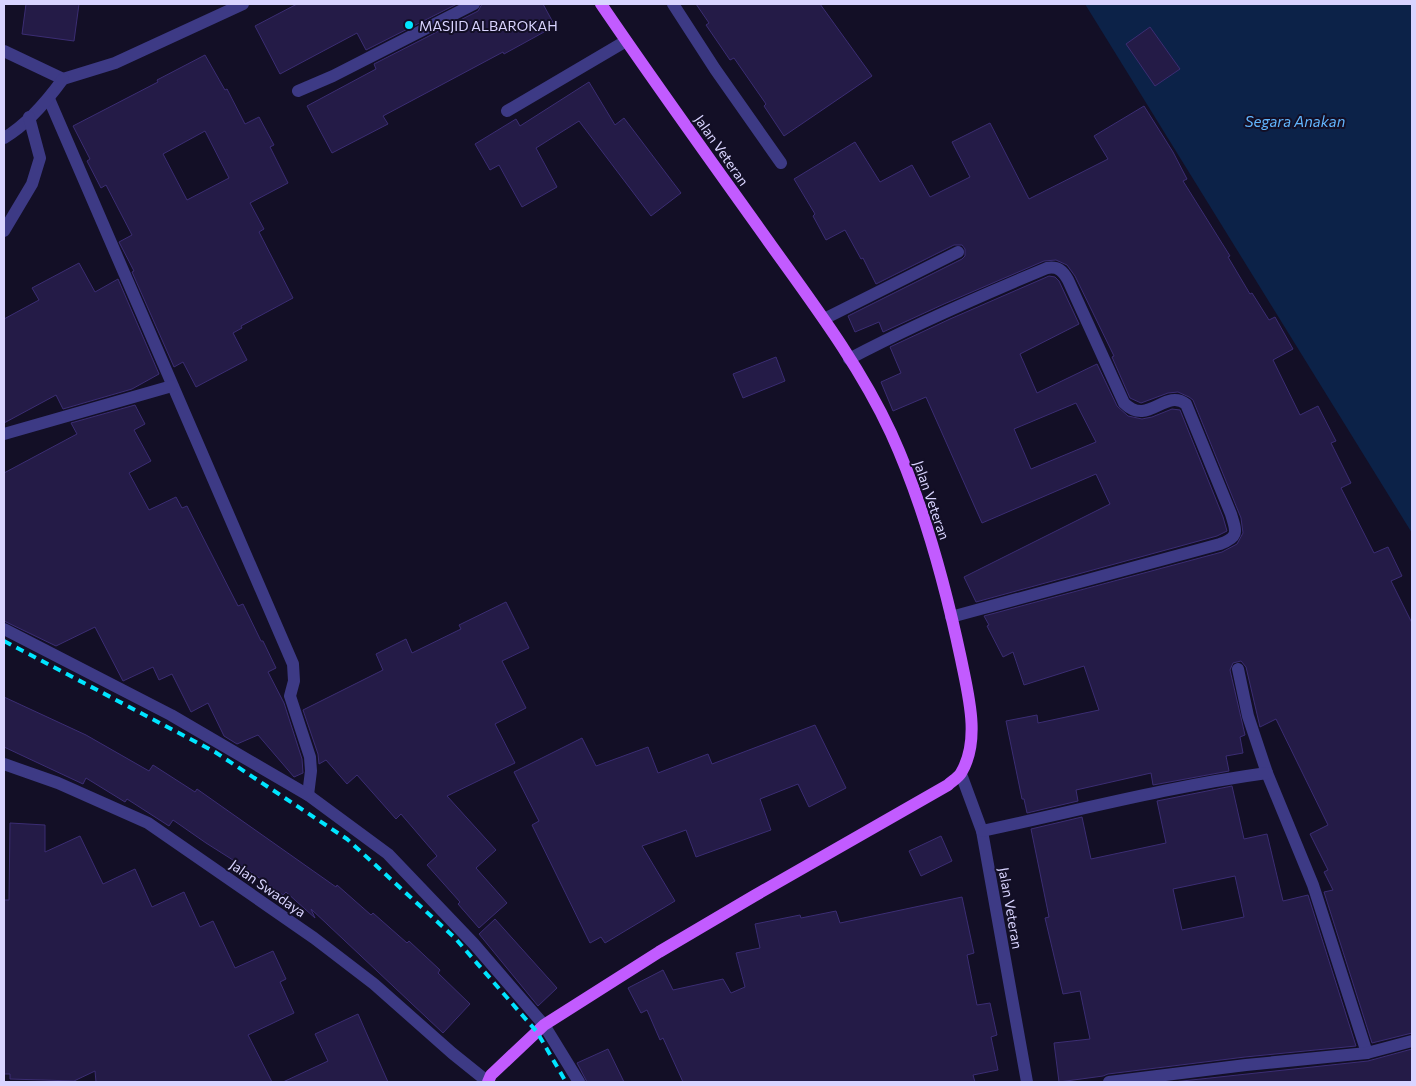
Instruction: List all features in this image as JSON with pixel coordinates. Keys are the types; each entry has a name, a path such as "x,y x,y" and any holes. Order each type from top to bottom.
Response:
{"main road":[{"name":"Jalan Veteran","path":"601,4 824,319 868,389 890,431 910,476 929,535 951,617 969,698 970,750 961,774"},
{"path":"488,1082 491,1075 544,1025 659,952 948,785 961,774"}],"street":[{"path":"4,138 49,99 63,79 114,63 243,4"},
{"path":"298,91 333,76 474,4"},
{"path":"673,4 715,69 781,163"},
{"path":"508,111 626,41"},
{"path":"4,51 63,79"},
{"path":"49,99 292,664 294,681 290,696 310,757 311,771 308,795"},
{"path":"4,231 32,184 40,158 29,118"},
{"path":"824,319 958,252"},
{"path":"849,359 971,300 1047,268 1053,267 1058,269 1064,273 1068,280 1124,403 1129,409 1138,412 1147,411 1174,400 1180,400 1186,404 1231,514 1236,532 1232,539 1220,544 951,617"},
{"path":"4,434 172,386"},
{"path":"4,629 171,715 308,795 388,854 474,944 544,1025 579,1082"},
{"path":"1238,670 1248,716 1267,773 1312,885 1367,1053"},
{"name":"Jalan Swadaya","path":"4,764 58,783 148,823 314,938 374,984 488,1082"},
{"path":"982,831 1228,778 1267,773"},
{"name":"Jalan Veteran","path":"961,774 982,831 1027,1082"},
{"path":"1109,1082 1255,1064 1367,1053 1412,1041"}],"water":[{"name":"Segara Anakan","path":"1085,4 1412,4 1412,533"}],"building":[{"path":"26,4 79,4 74,41 22,34"},
{"path":"297,4 457,4 366,50 357,33 280,74 255,26"},
{"path":"482,4 543,4 555,26 383,116 388,124 332,153 307,106 376,69 374,64 478,11"},
{"path":"696,4 820,4 872,76 784,136 764,106 766,104 734,58 730,60 706,25 709,23"},
{"path":"1150,27 1180,69 1155,86 1126,44"},
{"path":"205,55 225,90 227,89 245,124 259,117 274,145 270,147 288,183 250,203 264,229 259,232 293,298 241,326 242,328 233,333 247,360 196,387 183,362 174,367 132,272 134,271 119,242 132,235 106,185 101,188 87,161 90,159 73,126 158,82 157,80","holes":["205,131 229,178 187,200 163,154"]},
{"path":"589,82 615,125 624,118 681,193 651,216 579,121 536,148 557,187 522,207 499,165 490,170 475,144 516,119 520,126"},
{"path":"1144,106 1173,152 1187,179 1183,181 1230,256 1228,257 1250,294 1252,293 1269,320 1275,317 1293,349 1273,360 1300,415 1318,406 1336,441 1331,443 1351,483 1341,488 1374,553 1388,547 1402,576 1391,581 1412,623 1412,1033 1372,1043 1324,892 1333,890 1324,872 1328,870 1310,834 1328,825 1276,719 1260,727 1246,667 1241,661 1233,663 1230,670 1245,735 1240,737 1243,753 1226,756 1229,771 1153,785 1151,773 1076,790 1078,801 1027,813 1024,799 1022,799 1006,721 1037,715 1038,723 1099,710 1084,666 1024,685 1013,652 1003,657 984,616 1222,552 1237,544 1243,533 1241,518 1193,400 1178,392 1168,393 1141,403 1130,398 1112,357 1114,356 1075,276 1067,265 1056,260 1044,261 883,332 879,322 855,332 848,316 962,259 965,256 965,249 962,245 954,245 876,284 863,258 861,259 845,230 826,240 813,216 815,214 794,179 855,142 880,182 912,165 930,197 970,177 952,142 990,123 1029,199 1108,159 1094,136"},
{"path":"79,263 95,292 118,279 159,374 132,389 63,409 56,395 4,423 4,319 39,300 32,288"},
{"path":"1049,276 1055,277 1059,281 1079,324 1020,354 1037,393 1097,364 1117,406 1128,416 1142,419 1172,409 1180,410 1227,531 1217,536 976,602 964,577 1110,504 1096,474 982,523 926,397 893,411 881,382 901,373 890,347","holes":["1076,403 1096,442 1031,469 1014,429"]},
{"path":"776,357 785,381 743,398 733,374"},
{"path":"135,405 145,424 134,430 151,461 129,473 149,510 176,497 182,508 187,506 238,606 243,604 276,668 268,672 284,703 302,759 303,773 294,777 258,735 237,744 224,736 208,703 191,712 172,674 159,680 153,667 123,681 95,627 56,646 4,621 4,473 77,434 71,423"},
{"path":"506,602 529,648 502,661 526,708 495,724 515,763 447,796 496,850 476,868 507,903 479,928 458,904 460,902 427,865 437,856 401,814 396,819 357,775 347,784 326,760 319,764 318,754 303,710 383,670 376,654 406,639 412,653 461,629 459,625"},
{"path":"4,697 86,735 149,771 153,765 195,792 197,789 336,887 337,885 407,943 409,941 440,970 438,973 470,1004 443,1033 311,909 315,918 286,892 283,895 173,820 169,826 127,799 125,802 86,778 83,784 4,747"},
{"path":"815,725 846,788 809,807 798,784 760,799 771,830 696,857 686,830 642,846 675,901 605,943 601,937 590,943 532,825 539,821 514,772 582,738 596,766 648,747 658,773 708,754 712,764"},
{"path":"1232,786 1244,839 1267,834 1283,901 1308,895 1356,1046 1245,1057 1059,1082 1054,1043 1090,1039 1080,991 1063,994 1045,918 1049,917 1031,829 1082,817 1091,859 1166,843 1157,801","holes":["1235,876 1244,917 1182,930 1173,889"]},
{"path":"10,823 45,825 45,852 80,836 103,884 135,869 152,907 184,892 200,927 213,921 235,968 273,951 286,979 280,982 294,1013 248,1035 272,1082 96,1082 95,1071 74,1081 10,1079 10,1074 4,1074 4,900 9,900"},
{"path":"941,836 952,861 921,876 909,851"},
{"path":"962,897 974,953 967,955 977,1005 990,1003 997,1035 991,1037 998,1070 973,1075 975,1082 683,1082 663,1038 660,1040 647,1010 641,1013 628,988 663,970 673,990 723,979 731,993 745,987 736,953 760,948 755,924 800,915 801,918 836,911 840,923"},
{"path":"495,919 557,988 538,1006 479,934"},
{"path":"358,1014 388,1082 283,1082 328,1061 315,1034"},
{"path":"608,1049 624,1082 587,1082 577,1063"},
{"path":"1412,1049 1412,1082 1173,1082 1368,1061"}],"railway":[{"path":"4,641 215,752 347,839 455,938 537,1032 566,1082"}],"place":[{"name":"MASJID ALBAROKAH","path":"409,25"}]}
